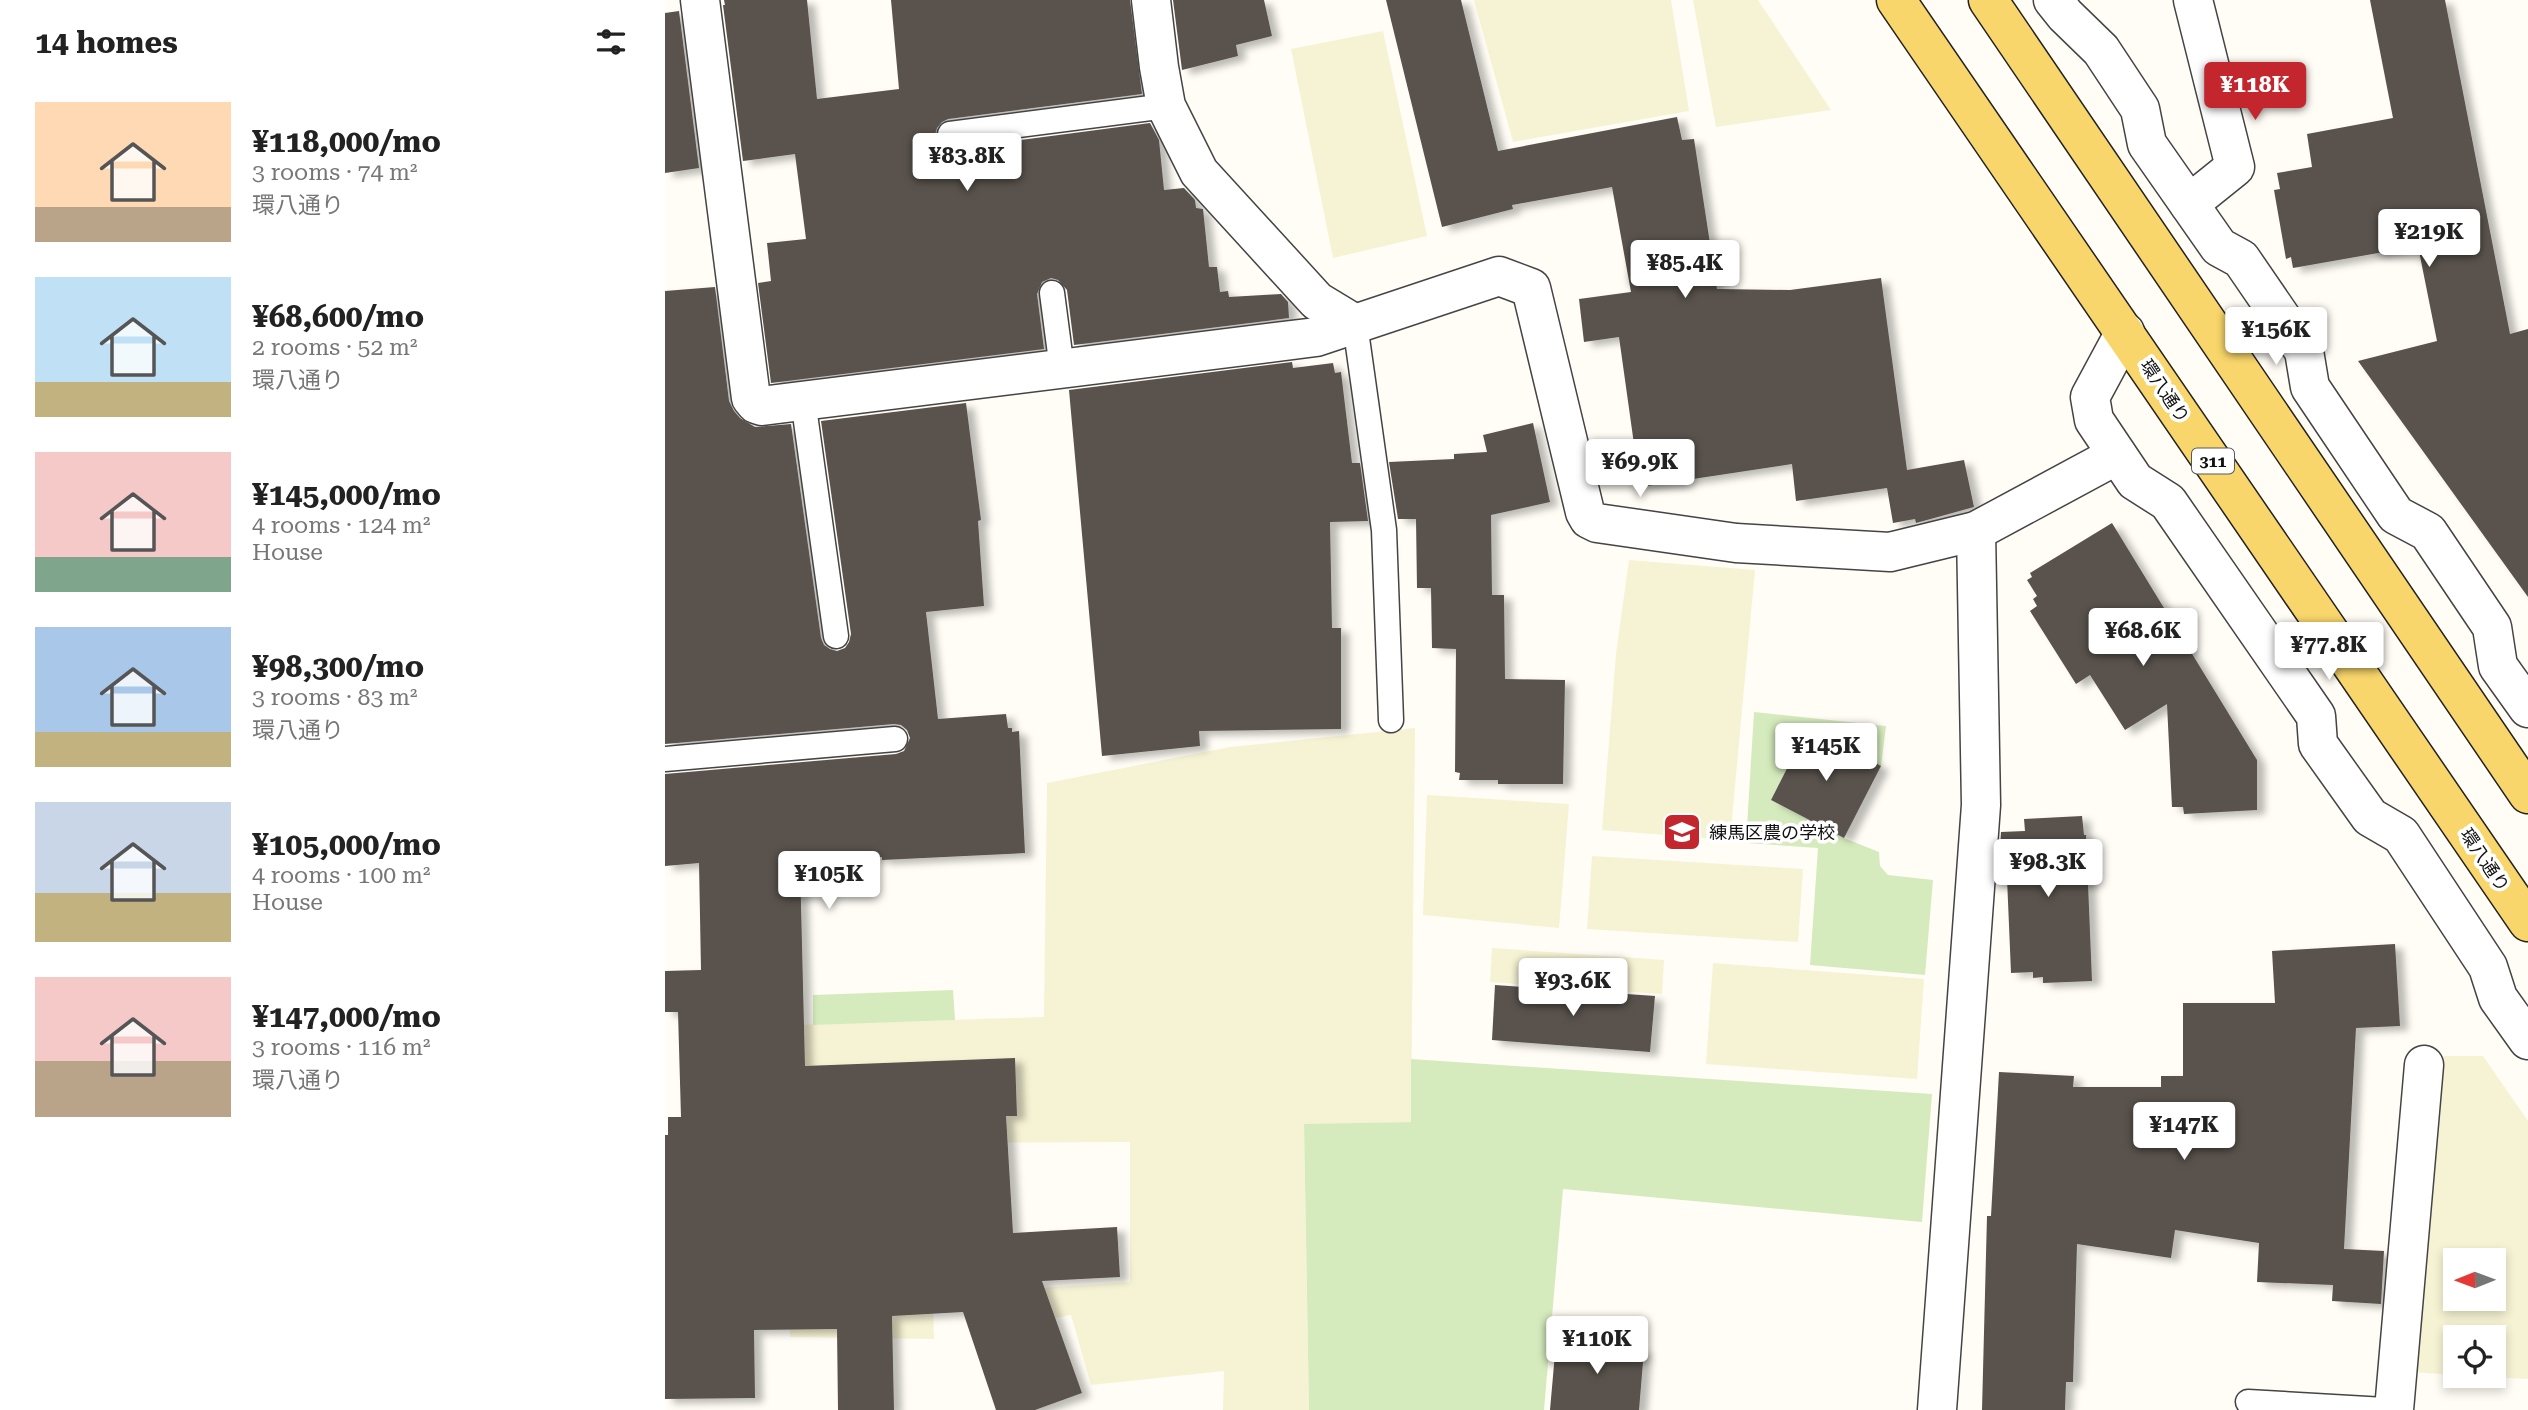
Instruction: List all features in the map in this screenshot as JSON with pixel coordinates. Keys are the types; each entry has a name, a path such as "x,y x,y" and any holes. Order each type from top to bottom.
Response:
{"main road":[{"name":"環八通り","path":"1896,0 2528,922"},
{"path":"1988,0 2528,794"}],"street":[{"path":"700,0 751,398 762,406 1316,337 1499,276 1531,288 1585,512 1589,520 1597,523 1736,543 1890,552 1976,531 2117,455"},
{"path":"1151,0 1166,106 1199,172 1317,301 1355,324"},
{"path":"2053,0 2101,51 2140,108 2147,144 2219,247 2241,260 2304,351 2311,387 2396,515 2428,532 2492,627 2498,666 2528,708"},
{"path":"2189,204 2235,167 2193,0"},
{"path":"2125,332 2090,397 2094,420 2134,481 2168,502 2176,513 2316,716 2318,744 2370,817 2401,835 2489,967 2498,998 2528,1040"},
{"path":"1937,1410 1981,805 1976,531"},
{"path":"2394,1410 2424,1065"}],"lane":[{"path":"950,134 1166,106"},
{"path":"1052,293 1062,369"},
{"path":"1355,324 1384,530 1391,720"},
{"path":"803,400 836,636"},
{"path":"665,759 895,739"},
{"path":"2248,1402 2385,1410"}],"shaded area":[{"path":"1474,0 1671,0 1689,111 1513,142"},
{"path":"1693,0 1758,0 1831,110 1716,127"},
{"path":"1383,31 1427,236 1333,258 1291,49"},
{"path":"1629,560 1755,570 1730,840 1602,830 1616,654"},
{"path":"1415,728 1411,1122 1304,1125 1309,1410 1223,1410 1224,1371 1091,1385 1071,1315 1016,1325 1013,1290 1130,1282 1130,1142 928,1143 934,1339 790,1337 795,1025 1044,1017 1047,783 1230,747","holes":["826,1065 1016,1116 828,1123"]},
{"path":"1427,795 1569,804 1559,928 1423,915"},
{"path":"1592,856 1803,869 1798,942 1587,929"},
{"path":"1492,948 1664,960 1662,994 1490,982"},
{"path":"1713,963 1924,979 1917,1079 1706,1064"},
{"path":"2443,1056 2483,1056 2528,1121 2528,1379 2506,1378 2506,1325 2443,1325 2443,1374 2411,1372"}],"green space":[{"path":"1754,712 1886,726 1881,766 1808,727 1771,800 1844,838 1879,852 1880,866 1888,875 1933,880 1925,975 1810,965 1818,848 1746,843"},
{"path":"953,990 955,1020 813,1025 813,995"},
{"path":"1411,1059 1932,1094 1922,1222 1563,1189 1544,1410 1309,1410 1304,1124 1411,1122"}],"building":[{"path":"724,0 807,0 817,99 899,89 891,0 1130,0 1142,94 948,119 937,128 935,135 938,142 952,149 1150,123 1159,140 1164,190 1184,188 1195,200 1196,208 1203,209 1209,267 1217,267 1220,292 1228,291 1229,297 1281,294 1288,302 1289,318 1074,345 1067,290 1058,280 1051,278 1042,282 1037,294 1044,349 771,383 758,283 771,281 767,243 806,239 795,154 743,161"},
{"path":"1173,0 1264,0 1272,36 1236,45 1238,56 1182,70"},
{"path":"1386,0 1461,0 1498,151 1677,117 1682,140 1694,139 1717,289 1790,290 1881,278 1907,470 1964,460 1974,507 1916,523 1915,519 1893,523 1887,488 1796,501 1792,464 1640,487 1619,337 1584,342 1579,299 1631,292 1612,187 1512,205 1513,209 1442,227"},
{"path":"2370,0 2445,0 2510,334 2528,329 2528,597 2358,361 2437,341 2418,246 2293,268 2291,257 2286,259 2274,190 2280,189 2277,173 2312,167 2307,134 2393,118"},
{"path":"679,11 699,168 665,173 665,13"},
{"path":"715,287 729,401 734,411 755,427 791,424 821,638 824,645 830,649 837,651 845,648 851,634 821,421 966,403 981,520 978,521 984,606 926,612 938,719 1006,714 1008,728 1012,728 1012,732 1019,731 1025,853 882,860 882,857 800,864 805,1066 1015,1058 1017,1116 1006,1116 1013,1233 1117,1227 1120,1277 1042,1281 1082,1393 1035,1410 996,1410 963,1312 892,1316 894,1410 838,1410 837,1329 754,1330 755,1398 665,1399 665,1135 668,1135 668,1117 681,1117 678,1012 665,1012 665,971 701,970 699,863 665,866 665,774 896,754 904,751 910,738 907,730 894,724 665,744 665,291"},
{"path":"1292,362 1293,368 1333,363 1335,373 1341,372 1352,463 1360,463 1368,521 1330,522 1332,628 1341,628 1341,729 1199,731 1200,746 1102,756 1069,390"},
{"path":"1533,423 1550,502 1491,515 1492,595 1504,595 1505,679 1565,680 1563,784 1498,784 1498,780 1459,780 1460,773 1455,772 1456,649 1432,648 1431,588 1417,588 1416,519 1398,519 1389,462 1454,459 1454,454 1487,452 1483,435"},
{"path":"2112,523 2257,760 2257,810 2184,814 2183,807 2172,807 2167,704 2125,730 2090,675 2076,684 2030,611 2037,606 2033,599 2037,596 2027,580 2032,577 2030,573"},
{"path":"1808,727 1881,766 1844,838 1771,800"},
{"path":"2082,816 2086,835 2092,981 2043,983 2043,977 2033,978 2033,972 2011,973 2007,878 1998,879 2001,832 2025,831 2024,819"},
{"path":"2395,944 2400,1026 2356,1028 2344,1249 2384,1251 2381,1304 2332,1301 2333,1285 2257,1282 2259,1243 2175,1230 2171,1258 2077,1244 2073,1382 2066,1382 2065,1410 1982,1410 1987,1216 1991,1216 1999,1072 2074,1076 2073,1087 2161,1087 2161,1076 2183,1076 2183,1003 2275,1003 2272,951"},
{"path":"1495,985 1655,996 1650,1052 1492,1040"},
{"path":"1606,1339 1644,1350 1639,1410 1550,1410 1556,1342"}],"place":[{"name":"練馬区農の学校","path":"1682,832"}]}
